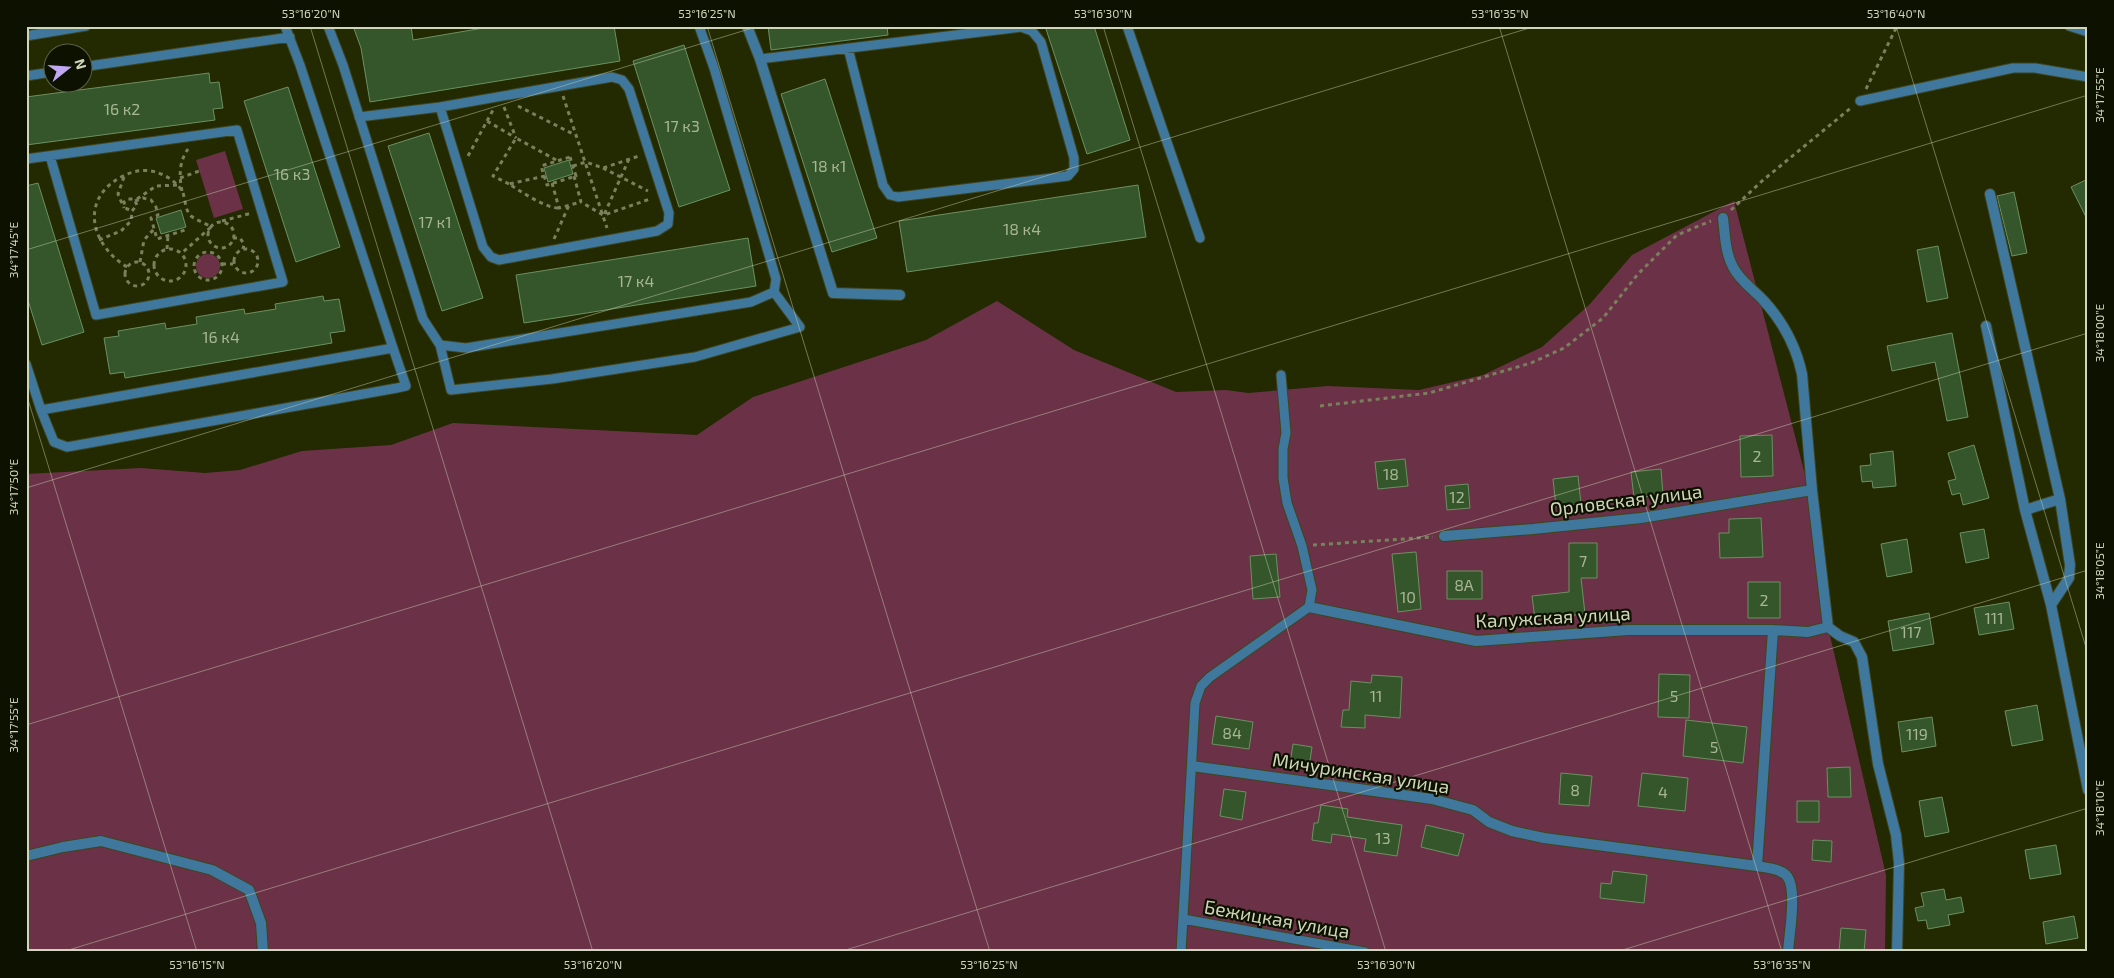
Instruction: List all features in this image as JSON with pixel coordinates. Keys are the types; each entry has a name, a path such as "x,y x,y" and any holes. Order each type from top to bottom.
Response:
{"street":[{"path":"748,26 833,293 900,295"},
{"path":"1990,194 2060,499 2070,564 2070,578 2051,605"},
{"path":"1723,218 1726,248 1733,266 1742,280 1779,319 1799,357 1828,627 1840,636 1854,642 1862,657 1878,764 1896,835 1898,854 1897,952"},
{"path":"1986,326 2025,510 2051,605 2088,790"},
{"name":"Орловская улица","path":"1444,536 1641,518 1812,490"},
{"path":"2025,510 2060,499"},
{"name":"Калужская улица","path":"1308,607 1476,641 1628,630 1773,630 1808,632 1828,627"},
{"path":"1757,866 1773,630"},
{"name":"Мичуринская улица","path":"1192,766 1432,799 1473,810 1489,822 1512,831 1544,838 1778,870 1788,876 1792,892 1788,952"},
{"path":"26,856 63,847 101,841 212,870 249,890 261,923 263,952"}],"lane":[{"path":"26,36 86,26"},
{"path":"26,364 54,442 67,447 406,386 285,26"},
{"path":"328,26 423,319 440,345 451,390 552,379 695,357 800,327 774,292 776,279 714,68 699,26"},
{"path":"760,59 1021,26 1032,31 1040,42 1074,158 1074,169 1068,176 898,197 890,195 883,185 848,48"},
{"path":"1127,26 1200,238"},
{"path":"2069,26 2088,32"},
{"path":"92,66 290,37"},
{"path":"1860,101 2013,68 2036,68 2088,77"},
{"path":"26,76 42,74"},
{"path":"359,118 440,107 612,77 622,80 629,89 650,153 669,213 668,224 657,231 610,240 499,260 491,257 483,247 440,107"},
{"path":"26,159 237,130 283,282 96,315 50,156"},
{"path":"440,345 466,348 751,302 774,292"},
{"path":"41,410 393,348"},
{"path":"1181,952 1195,703 1201,686 1210,677 1308,607 1312,590 1302,546 1287,503 1283,478 1283,449 1286,434 1280,375"},
{"name":"Бежицкая улица","path":"1183,919 1365,952"}],"path":[{"path":"1320,406 1429,393 1531,364 1564,348 1602,318 1638,274 1676,235 1698,225 1723,218 1762,181 1860,101 1897,26"},
{"path":"560,86 604,215 610,240"},
{"path":"460,172 500,97"},
{"path":"500,97 577,136"},
{"path":"500,97 516,138"},
{"path":"487,121 558,161"},
{"path":"202,135 192,143 185,154 180,178 185,204 191,216 211,226"},
{"path":"516,138 493,176 549,206 559,208 581,202 604,215 650,199 645,183"},
{"path":"603,168 650,153"},
{"path":"574,176 547,185 542,166 570,157 581,202"},
{"path":"637,157 640,166"},
{"path":"604,215 629,159"},
{"path":"573,166 586,162 603,168 648,192"},
{"path":"127,267 108,254 99,240 94,225 95,209 100,196 109,185 126,174 133,171 147,170 161,174 177,185 183,192"},
{"path":"180,178 202,170"},
{"path":"126,174 122,178 118,189 120,199 125,208 132,211"},
{"path":"509,184 545,176"},
{"path":"552,183 559,208"},
{"path":"136,201 156,186 177,185"},
{"path":"125,208 126,200 132,198 136,201"},
{"path":"136,201 143,198 151,200 156,206 158,215 151,218 157,239 185,230"},
{"path":"99,240 121,231 131,221 136,201"},
{"path":"548,251 569,205"},
{"path":"182,253 211,226 255,212 254,207"},
{"path":"211,226 208,234 209,239 216,246 225,247 233,238 230,226 219,222"},
{"path":"140,262 144,240 154,229"},
{"path":"166,249 168,235"},
{"path":"233,238 240,238 242,240 241,250 234,256 233,264"},
{"path":"222,264 233,264 242,274 250,273 257,267 257,255 251,250 234,248 230,243"},
{"path":"214,253 216,246"},
{"path":"166,249 177,250 182,253 186,265 181,277 172,281 161,279 155,269 157,255 166,249"},
{"path":"207,252 214,253 219,257 222,264 219,274 212,279 202,278 195,266 199,255 207,252"},
{"path":"140,262 147,266 150,274 147,282 136,286 126,280 125,273 127,267 132,263 140,262"},
{"path":"186,265 195,266"},
{"path":"149,270 155,269"},
{"path":"1302,546 1444,536"}],"shaded area":[{"path":"225,151 243,209 214,218 196,160"},
{"path":"1734,201 1809,490 1828,627 1886,875 1885,952 26,952 26,474 141,468 205,473 240,470 302,451 391,445 453,423 697,435 753,397 926,340 997,301 1074,350 1176,392 1226,390 1248,393 1328,386 1419,390 1483,375 1542,347 1590,304 1632,255"},
{"path":"208,254 216,258 220,266 216,274 208,278 200,274 196,266 200,258"}],"building":[{"path":"353,26 411,26 413,40 495,26 614,26 620,61 370,102 361,48"},
{"path":"768,26 887,26 888,35 771,50"},
{"path":"1045,26 1094,26 1130,140 1087,154"},
{"path":"684,45 730,190 679,207 633,61"},
{"path":"209,73 210,83 219,82 223,108 213,109 215,120 26,145 26,97 64,92 92,92 92,88"},
{"path":"825,79 877,238 832,252 781,94"},
{"path":"288,87 340,247 296,262 244,101"},
{"path":"429,133 483,298 442,311 388,146"},
{"path":"569,160 573,174 548,182 544,168"},
{"path":"2088,179 2088,221 2071,187"},
{"path":"38,183 84,332 42,345 26,294 26,186"},
{"path":"1138,185 1146,237 907,272 899,221"},
{"path":"2014,192 2027,253 2012,256 1997,196"},
{"path":"181,210 186,227 161,234 156,218"},
{"path":"748,238 756,286 524,323 516,275"},
{"path":"1938,246 1948,298 1927,302 1917,250"},
{"path":"323,296 324,301 339,299 345,331 330,333 332,343 125,378 124,372 110,374 104,338 119,336 118,331 165,323 166,329 197,324 196,317 244,309 245,314 276,309 275,304"},
{"path":"1952,333 1968,417 1947,421 1935,362 1892,371 1887,346"},
{"path":"1772,435 1773,476 1741,477 1740,436"},
{"path":"1974,445 1989,498 1963,505 1960,493 1952,495 1948,481 1956,479 1948,453"},
{"path":"1893,451 1896,486 1873,488 1872,481 1862,482 1860,466 1871,465 1870,454"},
{"path":"1405,459 1408,486 1378,489 1375,462"},
{"path":"1661,469 1663,495 1634,498 1631,472"},
{"path":"1578,476 1581,504 1556,506 1553,479"},
{"path":"1468,484 1470,508 1447,510 1445,486"},
{"path":"1761,518 1763,557 1720,558 1719,533 1729,533 1729,519"},
{"path":"1984,529 1989,558 1966,563 1960,533"},
{"path":"1907,539 1912,572 1887,577 1881,544"},
{"path":"1569,543 1597,543 1597,578 1581,578 1585,614 1535,619 1532,596 1569,592"},
{"path":"1416,552 1421,609 1398,612 1392,554"},
{"path":"1276,554 1280,597 1253,599 1250,556"},
{"path":"1447,571 1482,571 1482,599 1447,599"},
{"path":"1748,582 1780,582 1780,618 1748,618"},
{"path":"2009,602 2014,629 1979,635 1974,608"},
{"path":"1929,613 1934,644 1893,651 1888,621"},
{"path":"1659,674 1690,675 1689,718 1658,717"},
{"path":"1372,675 1402,677 1400,718 1365,715 1365,728 1341,727 1343,710 1349,710 1351,681 1371,683"},
{"path":"2037,705 2043,740 2012,746 2005,711"},
{"path":"1216,716 1253,722 1249,749 1212,744"},
{"path":"1932,717 1936,746 1902,752 1898,722"},
{"path":"1686,720 1747,727 1743,763 1683,756"},
{"path":"1293,744 1312,747 1309,767 1290,764"},
{"path":"1850,767 1851,797 1828,797 1827,768"},
{"path":"1561,773 1592,776 1589,806 1559,804"},
{"path":"1642,773 1688,778 1685,811 1638,806"},
{"path":"1224,789 1246,792 1242,820 1220,816"},
{"path":"1942,797 1949,832 1925,837 1919,801"},
{"path":"1797,801 1819,801 1819,822 1797,822"},
{"path":"1321,805 1348,809 1347,817 1402,825 1397,856 1364,851 1366,839 1332,834 1331,843 1312,840 1314,823 1318,823"},
{"path":"1426,825 1464,834 1458,856 1421,847"},
{"path":"1813,840 1832,841 1831,862 1812,860"},
{"path":"2056,845 2061,874 2030,879 2025,850"},
{"path":"1613,871 1647,875 1644,903 1600,898 1601,883 1611,884"},
{"path":"1944,889 1946,900 1961,897 1964,912 1948,915 1950,925 1928,929 1926,920 1918,921 1915,908 1924,906 1921,893"},
{"path":"2074,916 2078,938 2046,944 2043,922"},
{"path":"1841,928 1866,930 1864,952 1839,952"}]}
